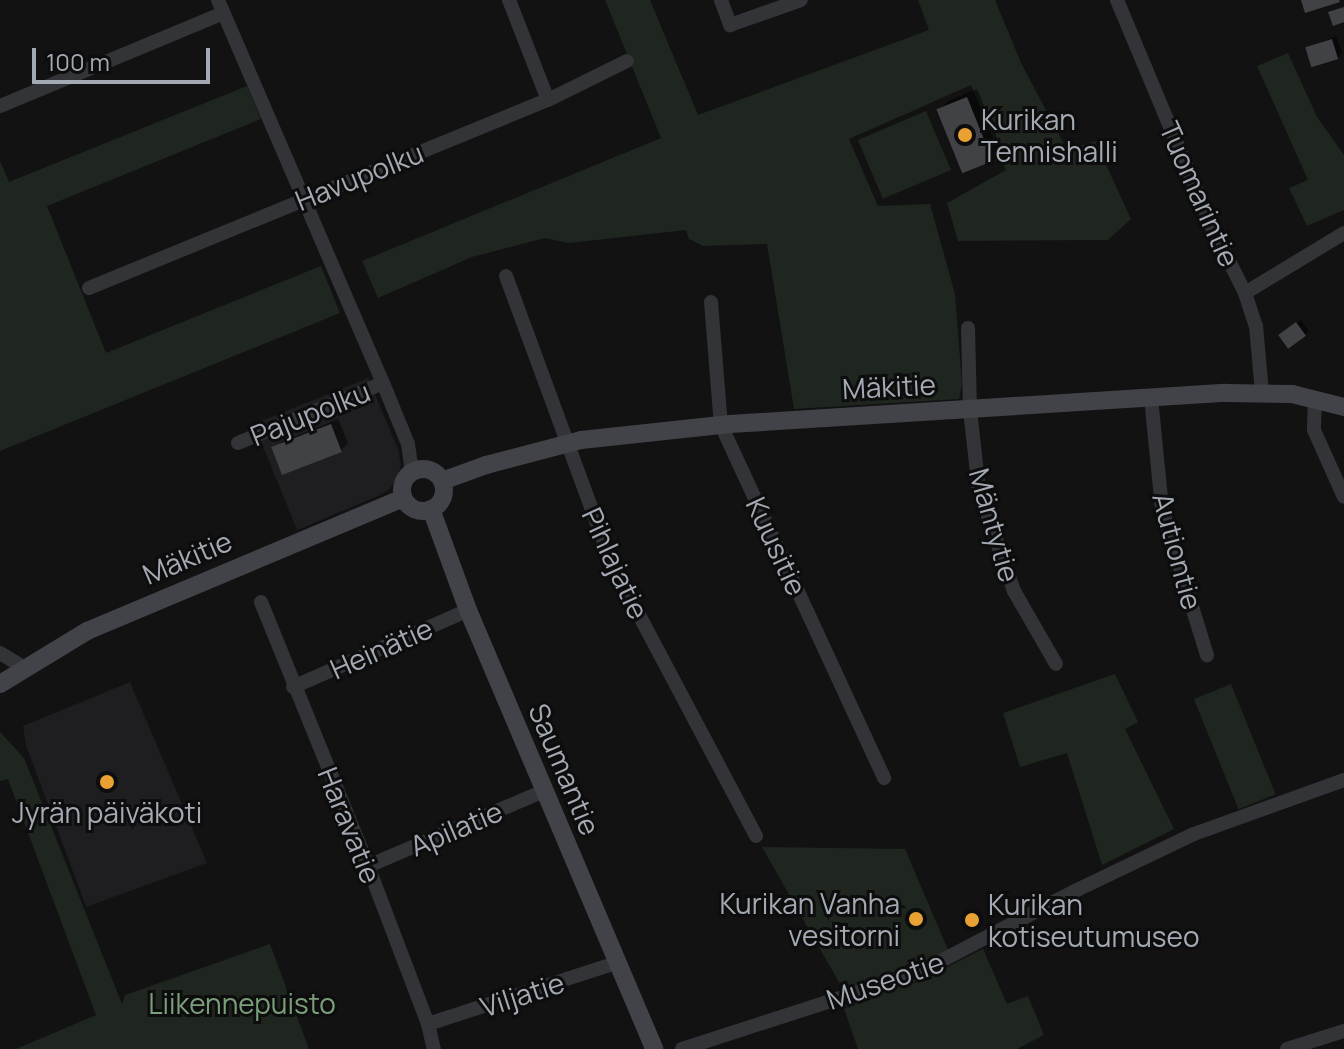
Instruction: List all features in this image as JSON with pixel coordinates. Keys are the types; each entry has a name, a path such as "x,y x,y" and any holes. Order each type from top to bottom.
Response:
{"street":[{"path":"509,0 548,100"},
{"path":"721,0 730,25 801,0"},
{"name":"Tuomarintie","path":"1117,0 1211,225 1245,293 1256,326 1262,392"},
{"path":"0,106 221,6 383,383 408,444 412,471"},
{"name":"Havupolku","path":"89,288 548,100 627,61"},
{"path":"1245,293 1344,233"},
{"name":"Pihlajatie","path":"506,276 565,444 611,562 756,836"},
{"name":"Kuusitie","path":"711,302 721,425 884,778"},
{"name":"Mäntytie","path":"968,328 970,410 979,490 1014,591 1056,664"},
{"name":"Pajupolku","path":"238,443 383,383"},
{"name":"Mäkitie","path":"442,481 565,444 721,425 1262,392 1315,399 1344,407"},
{"name":"Autiontie","path":"1151,398 1162,509 1207,655"},
{"path":"1315,399 1314,430 1344,497"},
{"path":"430,470 442,481 443,496 431,509 415,509 403,498 404,480 412,471 430,470"},
{"name":"Mäkitie","path":"0,684 87,631 403,498"},
{"name":"Saumantie","path":"431,509 468,610 654,1049"},
{"name":"Haravatie","path":"261,602 368,866 428,1024 434,1049"},
{"name":"Heinätie","path":"293,687 468,610"},
{"path":"0,653 25,668"},
{"name":"Museotie","path":"682,1049 918,973 1194,834 1344,780"},
{"name":"Apilatie","path":"368,866 544,791"},
{"name":"Viljatie","path":"428,1024 616,963"},
{"path":"1287,1049 1344,1031"}],"shaded area":[{"path":"368,378 398,449 401,465 397,477 390,489 378,496 297,530 254,424"},
{"name":"Jyrän päiväkoti","path":"130,682 207,863 86,907 26,745 23,726"}],"green space":[{"path":"605,0 650,0 698,115 929,30 918,0 995,0 1021,63 1067,150 1095,141 1131,219 1108,240 958,241 947,203 1006,170 971,85 849,139 878,206 930,204 955,294 962,384 959,399 794,409 767,244 703,246 689,239 686,230 569,243 545,238 472,257 378,298 362,261 661,138"},
{"path":"1288,53 1317,117 1344,155 1344,210 1307,226 1289,188 1308,180 1257,66"},
{"path":"247,86 261,119 47,206 106,353 321,266 340,313 0,451 0,161 9,182"},
{"path":"926,111 951,170 883,199 858,140"},
{"path":"1115,674 1138,722 1125,729 1174,829 1102,865 1067,753 1020,767 1003,713"},
{"path":"1231,684 1276,794 1238,809 1194,699"},
{"name":"Liikennepuisto","path":"0,732 24,758 122,1004 125,995 270,944 309,1049 16,1049 96,1015 8,779 0,781"},
{"path":"762,847 905,849 949,952 844,991"},
{"path":"983,949 1007,1004 1028,996 1044,1035 1017,1049 858,1049 842,1003 920,981"}],"building":[{"path":"1301,0 1339,0 1340,2 1305,13"},
{"path":"1344,7 1344,22 1333,26 1328,12"},
{"path":"1332,39 1338,59 1311,67 1305,47"},
{"name":"Kurikan Tennishalli","path":"967,97 993,161 962,173 936,109"},
{"path":"1296,322 1306,336 1288,349 1278,335"},
{"path":"331,424 342,452 282,475 271,447"}],"place":[{"name":"Kurikan Tennishalli","path":"965,135"},
{"name":"Jyrän päiväkoti","path":"107,782"},
{"name":"Kurikan Vanha vesitorni","path":"916,919"},
{"name":"Kurikan kotiseutumuseo","path":"972,920"}]}
